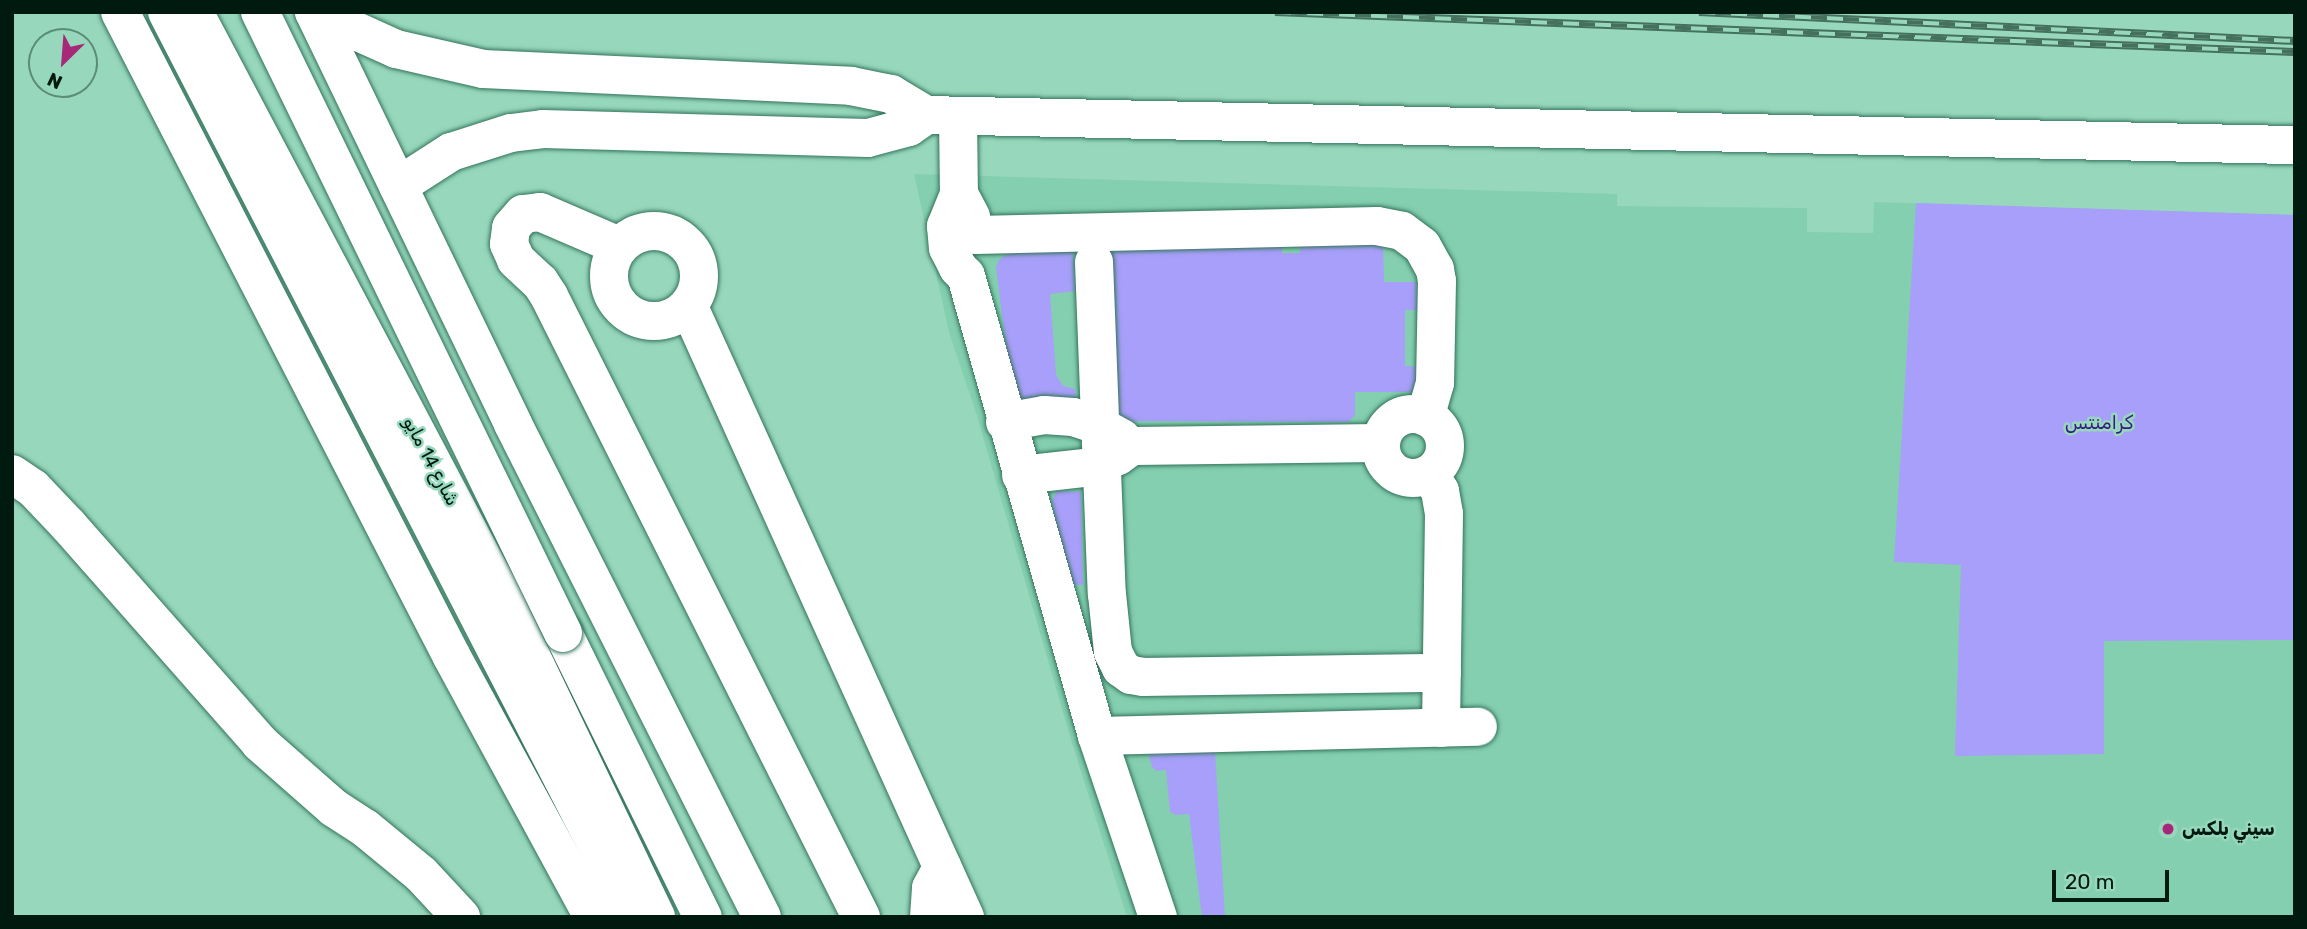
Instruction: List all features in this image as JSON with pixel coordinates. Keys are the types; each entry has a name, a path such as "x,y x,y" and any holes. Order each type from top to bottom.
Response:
{"main road":[{"path":"120,12 452,657 593,917"},
{"path":"260,12 703,917"},
{"path":"314,12 396,49 483,69 871,89 942,115 2295,145"},
{"path":"314,12 585,565 762,917"},
{"path":"177,14 634,917"},
{"name":"شارع 14 مايو","path":"177,14 498,587 656,917"},
{"path":"734,134 739,81"},
{"path":"398,186 451,152 481,140 511,133 542,129 868,138 942,115"},
{"path":"942,115 959,194 970,214 975,235 973,256 965,276"},
{"path":"959,194 949,215 946,237 952,258 965,276 1097,736 1158,917"},
{"path":"619,246 540,212 523,214 511,228 509,244 516,260 540,282 549,296 861,917"},
{"path":"975,235 1377,226 1402,231 1422,246 1435,269 1437,281 1435,383 1425,416"},
{"path":"657,230 676,236 691,249 699,268 699,289 689,307 672,319 652,322 633,317 617,303 609,284 610,264 619,246 636,234 657,230"},
{"path":"1094,262 1100,426 1117,455 1107,594 1113,652 1117,664 1126,673 1143,677 1442,673"},
{"path":"689,307 965,917"},
{"path":"1005,422 1058,415 1100,426"},
{"path":"1402,416 1425,416 1442,432 1445,444 1438,466 1429,474 1418,478 1395,473 1381,454 1384,431 1402,416"},
{"path":"1020,475 1070,471 1117,455 1381,443"},
{"path":"12,474 33,488 69,526 260,743 334,808 365,828 421,874 461,917"},
{"path":"1429,474 1440,491 1444,514 1441,728"},
{"path":"498,587 503,572 513,559 542,546 573,554 585,565"},
{"path":"1097,736 1478,727"},
{"path":"929,917 932,888 942,867"}],"shaded area":[{"path":"914,174 1617,194 1617,206 1807,208 1807,232 1873,233 1874,202 2295,215 2295,917 1127,917 1072,743 977,416 949,332"}],"green space":[{"name":"كرامنتس","path":"1916,203 2295,215 2295,640 2104,641 2104,754 1955,756 1961,565 1894,562"},
{"path":"1301,242 1383,242 1384,282 1416,282 1417,310 1405,310 1405,366 1420,367 1420,392 1355,392 1355,415 1348,422 1117,421 1109,253 1111,247 1282,244 1282,253 1300,253"},
{"path":"1073,249 1075,291 1050,294 1056,375 1063,386 1075,389 1076,400 1027,405 1012,393 996,267 999,260 1010,252"},
{"path":"1057,491 1081,492 1083,585 1066,585 1052,500"},
{"path":"1152,751 1215,751 1225,917 1202,917 1189,814 1176,815 1170,812 1166,770 1157,771 1152,767 1149,755"}],"railway":[{"path":"1275,12 2295,52"},
{"path":"1699,12 2295,41"}],"place":[{"name":"سيني بلكس","path":"2168,829"}]}
